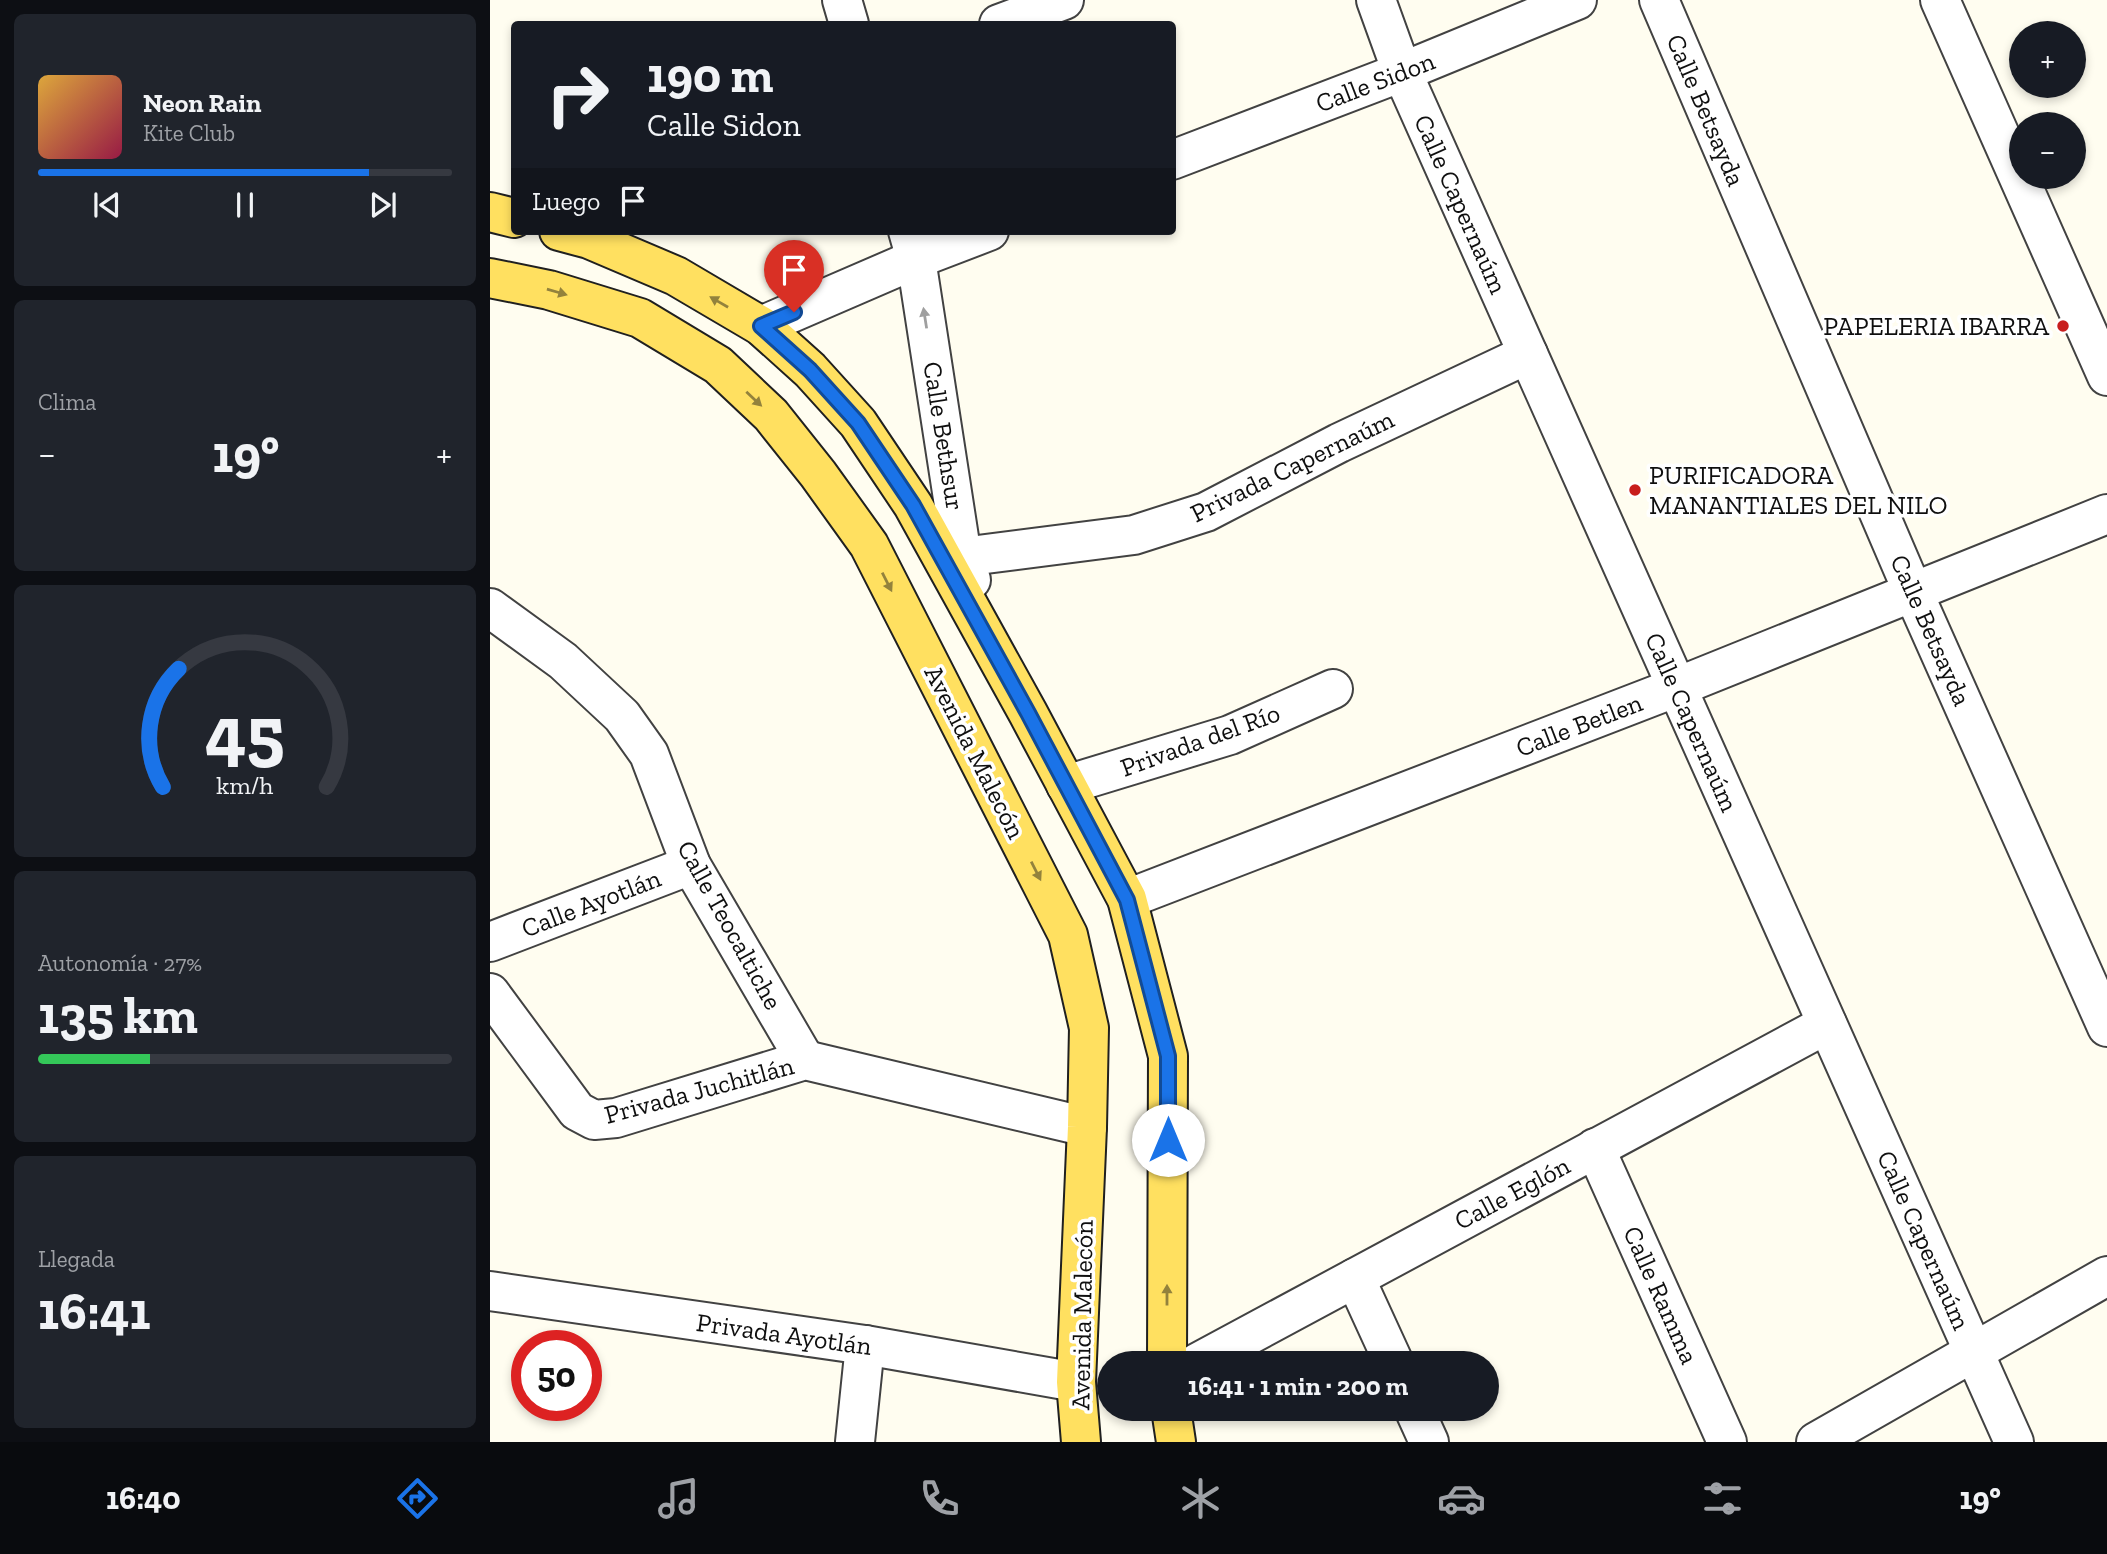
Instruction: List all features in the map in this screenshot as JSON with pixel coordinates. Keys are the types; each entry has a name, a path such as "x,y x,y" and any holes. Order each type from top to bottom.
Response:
{"main road":[{"path":"574,235 676,276 761,326 810,370 858,423 913,505 1028,713 1127,900 1168,1056 1167,1351"},
{"name":"Avenida Malecón","path":"490,278 549,290 640,318 718,365 771,415 869,545 1068,935 1089,1028 1076,1382 1081,1442"},
{"path":"1173,1421 1176,1442"}],"street":[{"path":"842,0 848,21"},
{"path":"1007,21 1063,0"},
{"name":"Calle Capernaúm","path":"1376,0 1402,72 2014,1442"},
{"name":"Calle Sidon","path":"1176,158 1402,72 1577,0"},
{"name":"Calle Betsayda","path":"1659,0 1913,592 2107,1027"},
{"path":"1940,0 2107,376"},
{"path":"761,326 912,245 967,235"},
{"name":"Calle Bethsur","path":"912,245 962,557 1028,713"},
{"name":"Privada Capernaúm","path":"962,557 1134,535 1206,512 1339,443 1528,354"},
{"name":"Calle Betlen","path":"1127,900 1677,687 2107,514"},
{"name":"Calle Teocaltiche","path":"490,608 563,661 622,716 649,754 691,865 805,1060"},
{"name":"Privada del Río","path":"1066,785 1230,735 1333,689"},
{"name":"Calle Ayotlán","path":"490,942 691,865"},
{"name":"Privada Juchitlán","path":"490,993 578,1111 594,1120 616,1118 805,1060 1087,1127"},
{"name":"Calle Eglón","path":"1219,1351 1827,1024"},
{"name":"Calle Ramma","path":"1595,1148 1727,1442"},
{"path":"1816,1442 2107,1276"},
{"path":"1355,1278 1388,1351"},
{"name":"Privada Ayotlán","path":"490,1292 865,1345 1076,1382"},
{"path":"855,1442 865,1345"},
{"path":"1419,1421 1429,1442"}],"place":[{"name":"PAPELERIA IBARRA","path":"2063,326"},
{"name":"PURIFICADORA MANANTIALES DEL NILO","path":"1635,490"}],"route":[{"path":"794,312 761,326 810,370 858,423 913,505 1127,900 1168,1056 1168,1140"}]}
